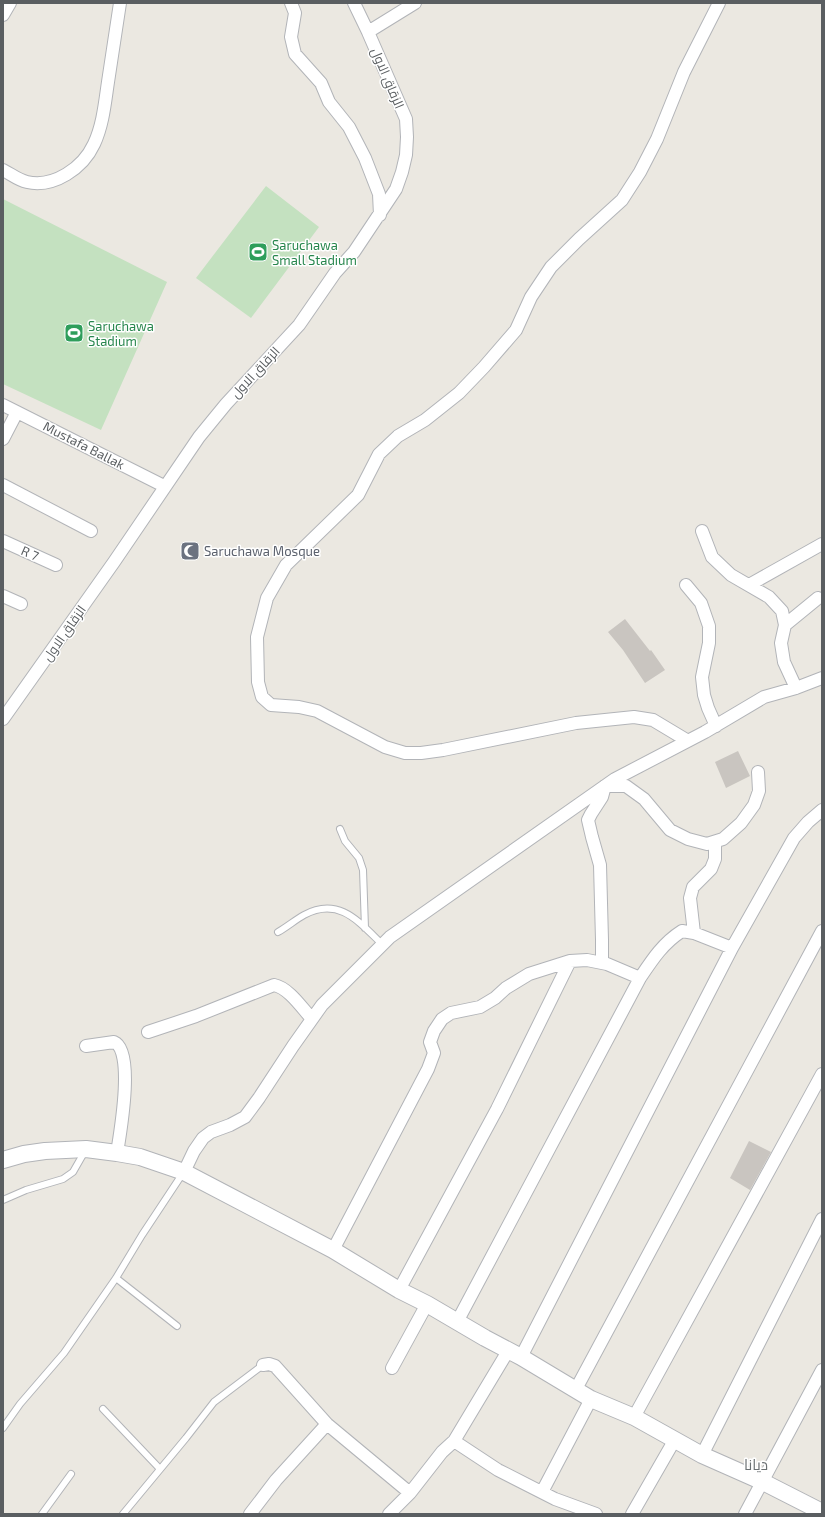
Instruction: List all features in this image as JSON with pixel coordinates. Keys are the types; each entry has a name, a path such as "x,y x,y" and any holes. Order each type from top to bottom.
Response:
{"street":[{"path":"3,15 10,3"},
{"path":"3,170 27,182 50,182 69,173 88,155 94,144 104,114 120,3"},
{"path":"291,3 295,14 291,37 295,54 321,83 329,102 352,133 365,158 379,194 380,215"},
{"name":"الزقاق الاول","path":"3,719 114,562 186,454 212,420 299,325 335,273 354,252 396,189 406,155 406,118 354,3"},
{"path":"368,32 415,3"},
{"path":"688,741 653,720 634,717 576,723 443,750 422,753 405,752 385,747 317,711 299,707 270,705 262,698 258,682 257,637 267,598 286,565 358,495 379,454 398,436 425,420 459,393 484,367 516,330 531,297 551,267 622,200 640,172 657,139 684,72 719,3"},
{"name":"Mustafa Ballak","path":"3,405 164,486"},
{"path":"3,438 17,412"},
{"path":"3,486 91,531"},
{"path":"702,531 712,557 731,575 769,597 782,611 785,625 781,643 784,662 796,688"},
{"name":"R 7","path":"3,541 56,565"},
{"path":"749,585 822,544"},
{"path":"686,585 701,603 709,626 709,643 702,677 703,689 708,708 716,726"},
{"path":"3,596 20,604"},
{"path":"785,625 818,598"},
{"path":"184,1172 202,1138 211,1132 230,1125 245,1117 260,1098 293,1046 322,1006 390,937 615,779 716,726 764,697 796,688 822,678"},
{"path":"605,786 626,786 644,800 670,830 688,839 707,844 723,839 736,827 754,805 759,791 758,772"},
{"path":"602,963 600,865 588,820 590,814 602,797 605,786"},
{"path":"389,1514 410,1493 442,1452 454,1441 515,1354 732,948 794,838 808,822 822,810"},
{"path":"694,933 690,898 693,887 711,869 715,859 715,842"},
{"path":"457,1322 640,978 659,950 672,937 682,931 694,933 732,948"},
{"path":"576,1389 822,931"},
{"path":"333,1250 428,1068 434,1053 430,1042 434,1031 442,1019 450,1013 480,1007 495,998 506,988 529,974 570,961 587,960 602,963 640,978"},
{"path":"399,1290 497,1109 570,961"},
{"path":"148,1032 196,1016 274,985 280,986 312,1020"},
{"path":"86,1046 111,1042 117,1043 120,1048 125,1076 125,1093 117,1153"},
{"path":"634,1417 822,1074"},
{"path":"3,1160 45,1151 86,1149 140,1157 184,1172 333,1250 399,1290 427,1304 592,1399 634,1417 674,1441 763,1482 822,1512"},
{"path":"702,1455 822,1219"},
{"path":"392,1368 427,1304"},
{"path":"263,1365 269,1364 274,1366 327,1424 410,1493"},
{"path":"745,1514 822,1370"},
{"path":"542,1492 592,1399"},
{"path":"250,1514 276,1480 327,1424"},
{"path":"454,1441 498,1470 555,1500 596,1514"},
{"path":"632,1514 674,1441"}],"lane":[{"path":"340,829 345,841 359,858 363,870 365,928"},
{"path":"278,932 305,915 322,908 331,908 340,910 358,921 383,945"},
{"path":"3,1200 26,1190 63,1180 73,1172 86,1149"},
{"path":"3,1428 20,1404 64,1353 116,1278 142,1235 184,1172"},
{"path":"116,1278 177,1326"},
{"path":"123,1514 214,1402 263,1365"},
{"path":"103,1409 160,1469"},
{"path":"42,1514 71,1474"}],"green space":[{"name":"Saruchawa Small Stadium","path":"266,186 319,227 251,318 196,278"},
{"name":"Saruchawa Stadium","path":"3,199 167,282 101,430 3,384"}],"building":[{"path":"625,619 650,651 651,650 665,670 645,683 623,650 608,632"},
{"path":"738,751 750,776 726,788 715,762"},
{"path":"749,1141 771,1152 750,1190 730,1178"}],"place":[{"name":"Saruchawa Small Stadium","path":"258,252"},
{"name":"Saruchawa Stadium","path":"74,333"},
{"name":"Saruchawa Mosque","path":"190,551"}],"district":[{"name":"دیانا","path":"756,1465"}]}
